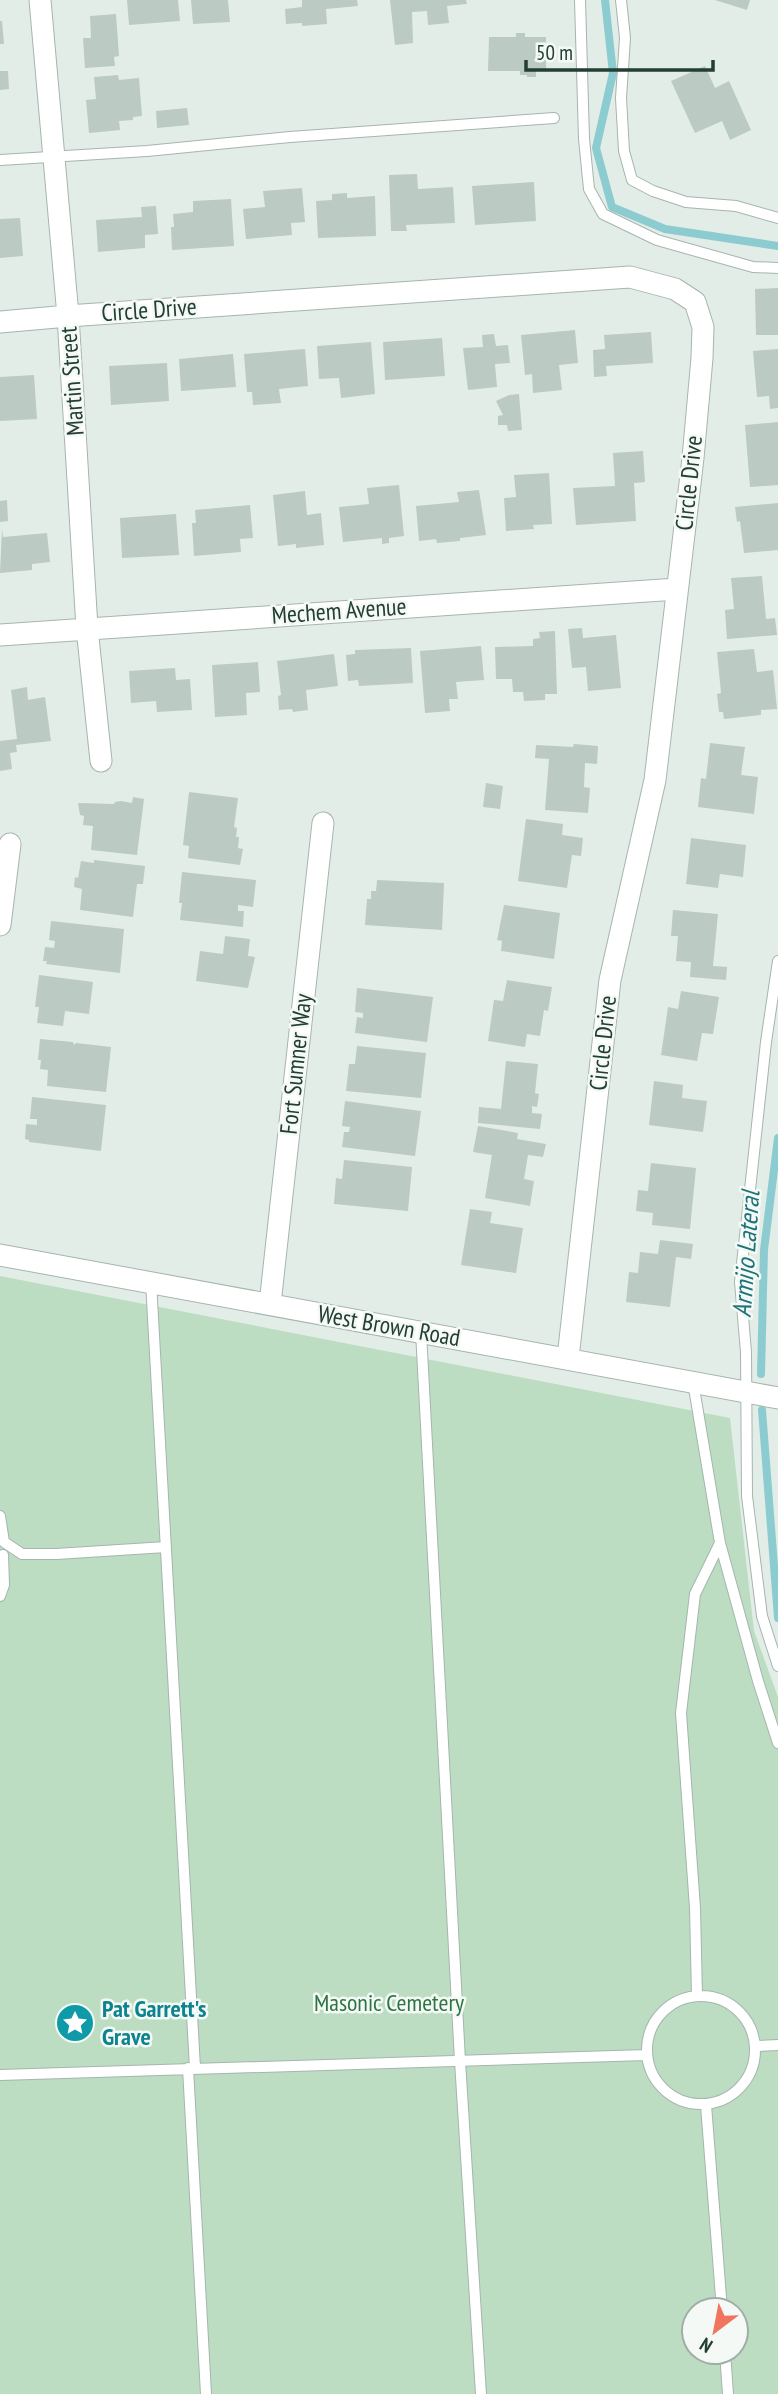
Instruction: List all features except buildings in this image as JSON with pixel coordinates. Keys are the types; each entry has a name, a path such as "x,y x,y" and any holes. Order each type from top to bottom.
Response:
{"street":[{"name":"Martin Street","path":"40,0 68,316 87,628 101,761"},
{"name":"Circle Drive","path":"0,322 630,277 676,289 695,302 703,327 693,458 655,780 610,980 568,1358"},
{"name":"Mechem Avenue","path":"0,635 677,589"},
{"name":"Fort Sumner Way","path":"270,1304 323,823"},
{"path":"0,925 10,844"},
{"name":"West Brown Road","path":"0,1255 778,1398"}],"lane":[{"path":"580,0 584,139 589,189 603,214 657,240 753,267 778,268"},
{"path":"621,0 625,38 621,98 624,151 632,180 653,191 686,202 736,206 778,218"},
{"path":"0,160 147,151 303,136 554,118"},
{"path":"778,961 766,1042 740,1282 746,1352 747,1496 762,1616 778,1666"},
{"path":"151,1282 192,2068 206,2394"},
{"path":"421,1332 460,2062 481,2394"},
{"path":"693,1382 720,1543 778,1743"},
{"path":"0,1516 4,1542 22,1554"},
{"path":"697,1996 695,1908 681,1713 695,1594 720,1543"},
{"path":"0,1596 4,1585 2,1555 166,1547"},
{"path":"697,1996 718,1998 737,2008 750,2025 756,2046 754,2067 743,2085 727,2099 706,2105 685,2102 666,2092 653,2075 647,2054 649,2034 659,2015 676,2001 697,1996"},
{"path":"756,2046 778,2045"},
{"path":"0,2075 647,2054"},
{"path":"706,2105 721,2296"},
{"path":"726,2366 728,2394"}],"green space":[{"name":"Masonic Cemetery","path":"0,1276 730,1418 754,1631 778,1697 778,2394 0,2394"}],"waterway":[{"name":"Armijo Lateral","path":"605,0 613,73 596,148 612,207 665,229 778,246"},
{"name":"Armijo Lateral","path":"761,1374 764,1250 778,1138"},
{"name":"Armijo Lateral","path":"762,1410 778,1618"}],"place":[{"name":"Pat Garrett's Grave","path":"75,2023"}]}
